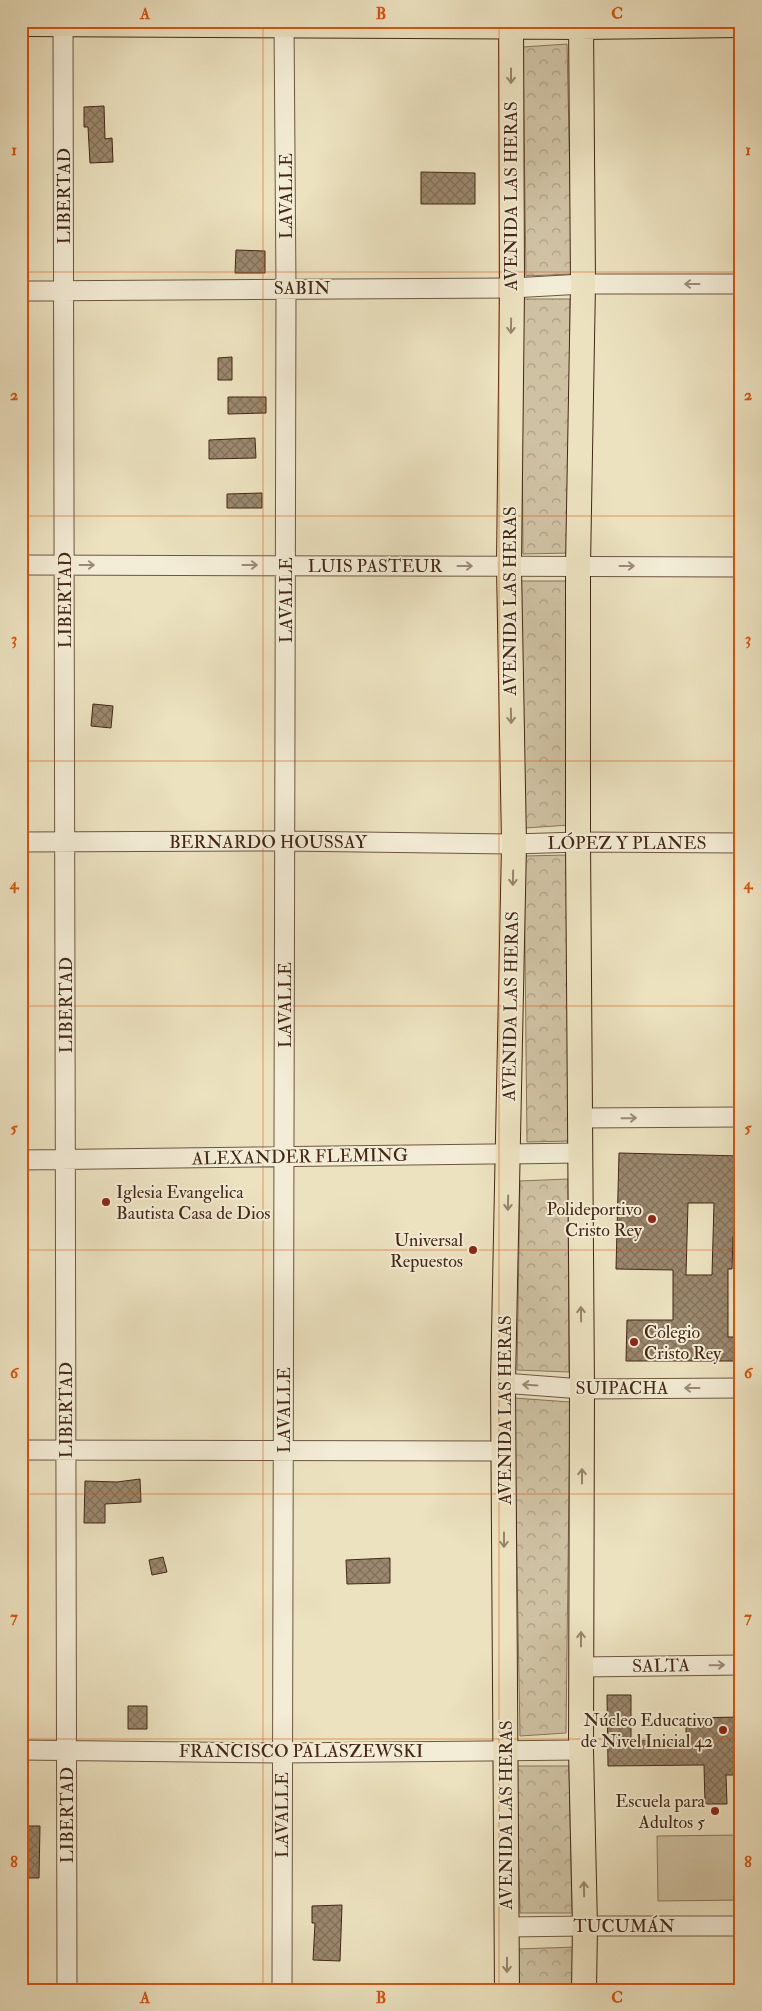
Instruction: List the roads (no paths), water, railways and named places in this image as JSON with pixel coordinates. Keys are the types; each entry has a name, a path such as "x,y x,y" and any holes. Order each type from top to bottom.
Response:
{"main road":[{"path":"21,24 741,25"},
{"name":"AVENIDA LAS HERAS","path":"507,1990 504,1383 514,844 509,567 512,288 511,24"},
{"path":"580,24 583,284 578,566 578,842 582,1389 581,1750 585,1926 584,1990"}],"street":[{"name":"LIBERTAD","path":"63,23 67,1990"},
{"name":"LAVALLE","path":"282,1990 286,565 284,24"},
{"name":"SABIN","path":"21,291 512,288 583,284 741,284"},
{"name":"LUIS PASTEUR","path":"21,566 741,567"},
{"name":"BERNARDO HOUSSAY","path":"21,842 285,841 514,844"},
{"name":"LÓPEZ Y PLANES","path":"514,844 578,842 741,843"},
{"path":"581,1118 741,1116"},
{"name":"ALEXANDER FLEMING","path":"21,1160 579,1153"},
{"name":"SUIPACHA","path":"504,1383 582,1389 741,1388"},
{"path":"21,1450 504,1451"},
{"name":"SALTA","path":"581,1667 741,1665"},
{"name":"FRANCISCO PALASZEWSKI","path":"21,1750 283,1753 506,1749 581,1750"},
{"name":"TUCUMÁN","path":"507,1927 741,1926"}],"place":[{"name":"Iglesia Evangelica Bautista Casa de Dios","path":"106,1202"},
{"name":"Polideportivo Cristo Rey","path":"652,1219"},
{"name":"Universal Repuestos","path":"473,1250"},
{"name":"Colegio Cristo Rey","path":"634,1342"},
{"name":"Núcleo Educativo de Nivel Inicial 42","path":"723,1730"},
{"name":"Escuela para Adultos 5","path":"715,1811"}]}
